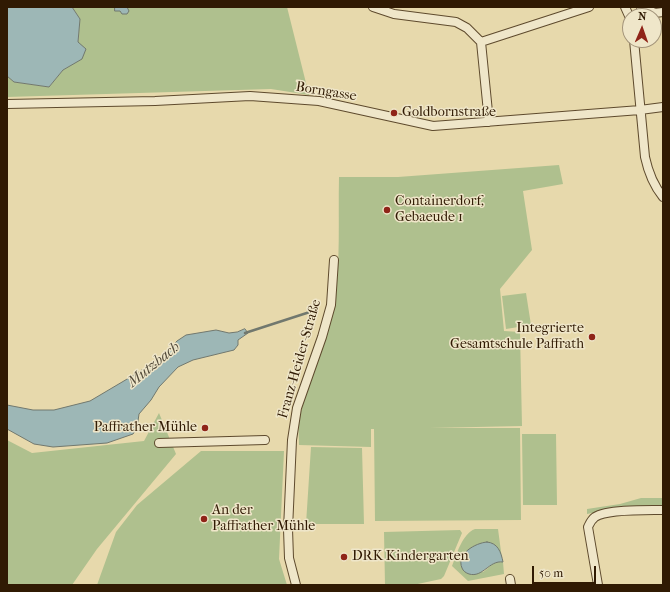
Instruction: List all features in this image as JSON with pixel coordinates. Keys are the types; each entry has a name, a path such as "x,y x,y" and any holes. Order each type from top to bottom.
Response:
{"street":[{"path":"372,7 394,14 456,22 467,28 481,42 490,122"},
{"path":"481,42 589,7"},
{"path":"641,7 655,12 663,12"},
{"path":"635,48 644,158 647,168 663,197"},
{"name":"Borngasse","path":"7,104 155,101 250,96 319,101 433,126 663,107"},
{"name":"Franz-Heider-Straße","path":"296,585 289,558 288,529 292,440 297,408 322,337 331,305 334,260"},
{"path":"159,443 265,440"},
{"path":"598,585 588,527 590,522 599,515 632,510 663,510"}],"green space":[{"path":"72,7 287,7 309,95 271,89 7,97 7,76 14,82 49,87 63,70 82,58 78,42 80,19"},
{"path":"559,165 563,184 523,191 532,250 500,289 504,331 520,332 522,426 430,428 520,428 521,520 375,521 374,429 371,429 371,447 299,445 299,424 302,406 326,334 334,304 338,273 339,177 398,177"},
{"path":"526,293 531,325 506,329 502,296"},
{"path":"159,413 176,454 97,549 72,585 7,585 7,440 32,453 144,441"},
{"path":"522,434 556,434 557,505 523,505"},
{"path":"311,447 362,448 364,524 306,524"},
{"name":"An der Paffrather Mühle","path":"201,451 284,451 279,559 287,585 97,585 116,532 137,505"},
{"path":"641,498 663,498 663,506 625,507 587,514 587,509 620,504"},
{"path":"475,529 498,529 502,559 490,543 485,543 473,547 464,555 461,565 464,571 483,572 494,563 503,562 504,574 468,581 452,566 463,540"},
{"path":"460,530 462,533 444,576 441,579 413,585 385,585 384,532"}],"water":[{"path":"7,7 72,7 80,19 78,42 86,49 82,59 63,70 49,87 14,82 7,76"},
{"path":"115,7 127,7 129,11 127,14 122,14 120,11 115,11"},
{"path":"245,329 248,333 238,340 238,345 234,350 193,360 178,367 159,387 151,400 139,414 137,428 133,434 107,443 53,447 34,444 7,429 7,405 33,410 54,410 90,401 139,372 162,356 177,341 186,335 216,330 229,333"},
{"path":"487,542 496,546 503,562 498,562 478,574 474,575 465,572 462,569 461,563 464,554 472,547"}],"waterway":[{"name":"Mutzbach","path":"245,333 316,310"}],"place":[{"name":"Goldbornstraße","path":"394,113"},
{"name":"Containerdorf, Gebaeude 1","path":"387,210"},
{"name":"Integrierte Gesamtschule Paffrath","path":"592,337"},
{"name":"Paffrather Mühle","path":"205,428"},
{"name":"An der Paffrather Mühle","path":"204,519"},
{"name":"DRK Kindergarten","path":"344,557"}]}
